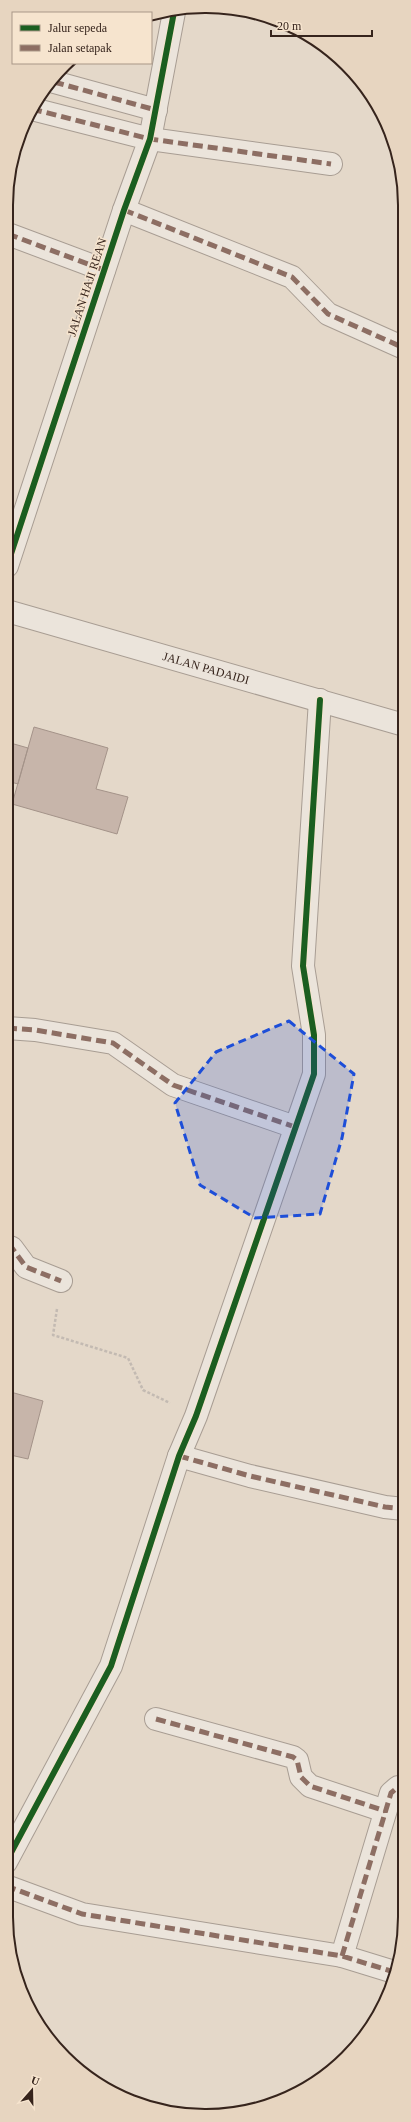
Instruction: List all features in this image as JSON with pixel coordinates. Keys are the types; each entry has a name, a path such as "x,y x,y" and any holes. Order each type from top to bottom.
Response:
{"street":[{"name":"JALAN HAJI REAN","path":"13,548 124,210 150,139 173,16"},
{"path":"57,83 156,110"},
{"path":"38,111 150,139 331,164"},
{"path":"124,210 292,277 328,314 398,345"},
{"path":"13,236 104,270"},
{"name":"JALAN PADAIDI","path":"13,613 398,723"},
{"path":"13,1849 111,1666 179,1456 196,1416 314,1074 314,1034 303,966 320,700"},
{"path":"13,1028 35,1030 112,1043 173,1085 295,1127"},
{"path":"13,1249 26,1267 61,1281"},
{"path":"179,1456 250,1476 385,1507 398,1508"},
{"path":"156,1719 293,1757 297,1760 301,1777 310,1786 385,1811"},
{"path":"342,1956 391,1793 398,1789"},
{"path":"13,1889 82,1914 342,1956 390,1971"}],"path":[{"path":"53,1335 128,1358 143,1390 196,1416"}],"highlighted area":[{"path":"289,1021 354,1074 342,1138 320,1214 255,1218 200,1185 175,1103 216,1052"}],"building":[{"path":"34,727 108,748 96,789 128,797 117,834 13,804"},
{"path":"13,744 28,748 18,784 13,783"},
{"path":"13,1393 43,1401 28,1459 13,1456"}],"marked path":[{"path":"57,83 156,110"},
{"path":"38,111 150,139 331,164"},
{"path":"124,210 292,277 328,314 398,345"},
{"path":"13,236 104,270"},
{"path":"13,1028 35,1030 113,1043 173,1085 295,1127"},
{"path":"13,1249 26,1267 61,1281"},
{"path":"179,1456 250,1476 385,1507 398,1508"},
{"path":"156,1719 293,1757 297,1760 301,1777 310,1786 385,1811"},
{"path":"342,1956 391,1793 398,1787"},
{"path":"13,1889 82,1914 342,1956 390,1971"}],"cycle path":[{"path":"13,548 124,210 150,139 173,16"},
{"path":"13,1849 111,1666 179,1456 196,1416 314,1074 314,1035 303,966 320,700"}]}
